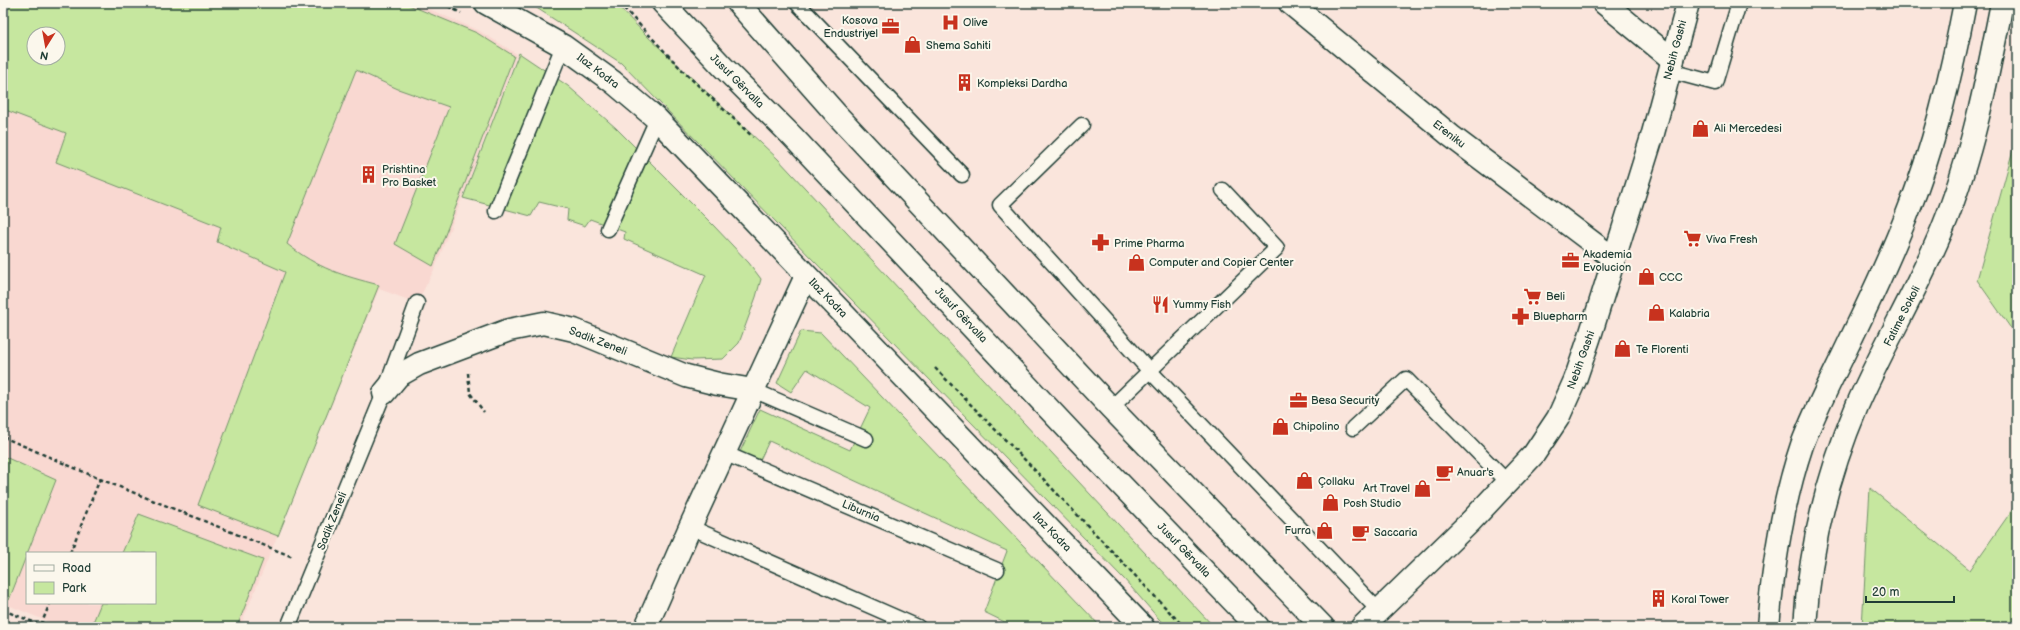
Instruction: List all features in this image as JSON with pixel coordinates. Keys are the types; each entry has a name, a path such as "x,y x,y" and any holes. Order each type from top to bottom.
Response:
{"main road":[{"name":"Ilaz Kodra","path":"486,3 563,46 613,82 657,119 1143,627"},
{"name":"Jusuf Gërvalla","path":"663,3 723,67 793,137 1086,448 1258,627"},
{"path":"738,3 837,115 1111,408 1323,627"},
{"name":"Ereniku","path":"1290,3 1451,136 1613,258"},
{"path":"1604,3 1671,65"},
{"name":"Nebih Gashi","path":"1362,627 1471,521 1534,454 1561,412 1575,380 1587,346 1613,258 1652,137 1688,3"},
{"path":"1768,627 1778,542 1788,492 1803,445 1827,389 1883,272 1907,216 1927,161 1945,98 1965,3"},
{"name":"Fatime Sokoli","path":"1805,627 1807,594 1824,498 1837,457 1858,404 1921,278 1946,221 1964,170 1981,106 2002,3"},
{"path":"646,627 690,527 806,276"},
{"name":"Sadik Zeneli","path":"384,393 398,376 412,368 510,330 544,323 574,330 686,376 718,384 753,390"}],"lane":[{"path":"797,3 962,175"},
{"path":"1671,65 1715,83 1738,3"},
{"path":"496,211 563,46"},
{"path":"608,229 657,119"},
{"path":"1082,125 1000,205 1149,370 1379,611"},
{"path":"1111,408 1277,248 1222,190"},
{"name":"Sadik Zeneli","path":"288,627 384,393 416,303"},
{"path":"1353,428 1406,379 1507,482"},
{"path":"753,390 866,439"},
{"name":"Liburnia","path":"724,453 997,570"},
{"path":"690,527 918,627"}],"path":[{"path":"465,347 470,393 484,412"},
{"path":"3,437 100,480 314,565"},
{"path":"70,552 100,480"},
{"path":"41,625 50,604"},
{"path":"3,610 46,627"}],"shaded area":[{"path":"3,3 415,3 478,30 517,54 436,266 417,303 379,289 240,627 61,627 3,603"}],"green space":[{"path":"3,3 404,3 477,33 514,56 433,266 395,244 449,107 398,89 356,70 287,244 310,260 331,270 379,285 278,536 198,505 285,272 217,242 221,227 56,162 66,133 3,109"},
{"path":"529,3 615,3 646,35 778,159 1214,627 1166,627 1124,579 621,63"},
{"path":"519,53 568,86 616,128 714,226 749,263 761,279 739,343 723,359 692,360 671,357 706,275 624,239 625,232 590,219 585,226 567,220 568,209 539,202 531,216 463,198"},
{"path":"2017,135 2017,337 1977,280"},
{"path":"801,331 821,333 1101,627 1015,627 984,612 1007,551 769,441 760,460 740,452 760,409 850,450 870,408 807,369 791,392 777,383"},
{"path":"3,456 56,480 28,552 26,552 26,557 9,600 3,597"},
{"path":"1870,488 1970,570 2017,503 2017,627 1862,627"},
{"path":"139,514 263,560 237,627 91,627 101,604 156,604 156,552 122,552"}],"place":[{"name":"Olive","path":"950,22"},
{"name":"Kosova Endustriyel","path":"891,26"},
{"name":"Shema Sahiti","path":"913,45"},
{"name":"Kompleksi Dardha","path":"964,83"},
{"name":"Ali Mercedesi","path":"1701,128"},
{"name":"Prishtina Pro Basket","path":"369,175"},
{"name":"Viva Fresh","path":"1693,239"},
{"name":"Prime Pharma","path":"1101,243"},
{"name":"Akademia Evolucion","path":"1570,260"},
{"name":"Computer and Copier Center","path":"1136,262"},
{"name":"CCC","path":"1646,277"},
{"name":"Beli","path":"1533,296"},
{"name":"Yummy Fish","path":"1160,304"},
{"name":"Kalabria","path":"1656,313"},
{"name":"Bluepharm","path":"1520,316"},
{"name":"Te Florenti","path":"1623,349"},
{"name":"Besa Security","path":"1298,400"},
{"name":"Chipolino","path":"1280,426"},
{"name":"Anuar's","path":"1444,472"},
{"name":"Çollaku","path":"1305,481"},
{"name":"Art Travel","path":"1423,488"},
{"name":"Posh Studio","path":"1330,503"},
{"name":"Furra","path":"1324,530"},
{"name":"Saccaria","path":"1361,532"},
{"name":"Koral Tower","path":"1658,599"}]}
